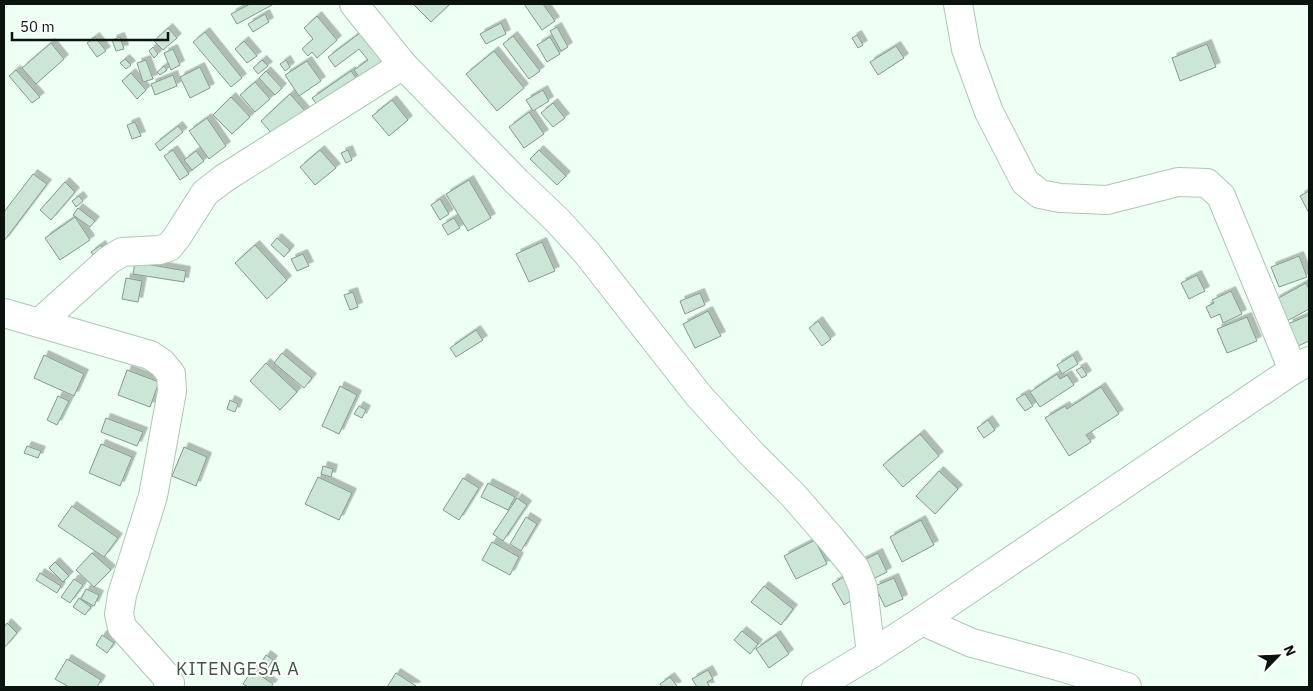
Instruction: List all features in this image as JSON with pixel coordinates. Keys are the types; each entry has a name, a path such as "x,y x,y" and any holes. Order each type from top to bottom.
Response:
{"street":[{"path":"354,4 403,65 517,182 558,221 587,253 699,396 750,453 793,494 855,568 862,588 871,654"},
{"path":"816,687 922,621 1301,366 1221,196 1207,183 1178,182 1107,200 1060,198 1040,194 1026,182 989,112 966,50 958,4"},
{"path":"39,323 109,260 122,252 159,250 169,247 205,193 223,179 403,65"},
{"path":"4,313 150,355 162,363 171,374 172,390 154,496 122,595 119,614 122,627 165,675 170,683 168,687"},
{"path":"922,621 972,643 1127,687"}],"building":[{"path":"250,4 272,5 237,24 231,14"},
{"path":"413,4 450,4 431,22"},
{"path":"524,4 543,4 555,21 542,30"},
{"path":"265,14 269,22 253,32 248,24"},
{"path":"317,16 337,40 317,58 312,52 308,56 302,49 313,39 304,28"},
{"path":"501,23 506,34 486,44 480,34"},
{"path":"557,27 568,47 561,51 550,31"},
{"path":"168,28 177,38 163,50 154,41"},
{"path":"364,30 388,63 363,82 354,70 368,60 359,49 335,67 328,57"},
{"path":"205,32 242,78 231,87 193,42"},
{"path":"857,35 863,45 858,48 852,38"},
{"path":"513,36 540,71 529,79 503,44"},
{"path":"95,37 106,51 97,57 87,43"},
{"path":"120,37 124,49 116,51 112,40"},
{"path":"550,37 560,54 547,62 537,45"},
{"path":"244,41 257,56 247,63 235,49"},
{"path":"51,43 64,59 36,84 22,68"},
{"path":"1207,44 1216,67 1180,81 1172,58"},
{"path":"896,46 904,58 878,75 870,62"},
{"path":"153,47 158,54 154,58 149,51"},
{"path":"173,49 180,65 171,70 164,53"},
{"path":"494,51 524,88 497,111 466,74"},
{"path":"125,59 131,65 126,69 120,63"},
{"path":"146,60 153,79 143,82 137,63"},
{"path":"262,60 268,66 258,74 253,68"},
{"path":"286,60 290,67 285,71 280,64"},
{"path":"307,61 321,81 299,96 285,75"},
{"path":"164,66 167,70 160,75 157,72"},
{"path":"200,67 210,88 190,98 180,77"},
{"path":"16,70 40,97 32,103 9,76"},
{"path":"266,71 282,88 275,95 259,78"},
{"path":"351,71 359,82 321,110 312,98"},
{"path":"131,73 146,90 137,99 122,81"},
{"path":"173,75 177,86 155,95 151,84"},
{"path":"255,82 270,99 255,112 240,95"},
{"path":"543,90 549,101 533,111 526,100"},
{"path":"290,94 305,111 275,137 261,121"},
{"path":"231,97 250,117 232,134 213,115"},
{"path":"392,100 408,120 389,136 372,116"},
{"path":"553,103 565,118 553,127 541,113"},
{"path":"529,112 544,134 524,148 509,127"},
{"path":"207,118 226,146 209,159 189,131"},
{"path":"135,122 141,136 132,139 127,125"},
{"path":"178,126 183,132 160,151 155,144"},
{"path":"173,150 189,174 180,180 164,156"},
{"path":"320,150 336,168 315,185 300,167"},
{"path":"348,150 352,160 346,163 341,153"},
{"path":"539,150 566,176 557,185 530,159"},
{"path":"196,151 204,161 192,170 184,160"},
{"path":"33,174 47,184 4,241 4,212"},
{"path":"469,180 491,218 468,231 446,194"},
{"path":"65,182 75,192 51,220 40,210"},
{"path":"1309,191 1309,213 1300,196"},
{"path":"79,196 83,201 76,207 72,201"},
{"path":"440,199 449,214 440,220 431,205"},
{"path":"78,208 95,221 90,227 73,215"},
{"path":"75,217 90,240 60,260 45,238"},
{"path":"454,218 460,228 448,235 442,225"},
{"path":"277,238 290,250 284,257 271,245"},
{"path":"542,242 555,271 529,282 516,254"},
{"path":"101,245 105,252 95,258 91,252"},
{"path":"255,245 287,280 267,299 235,263"},
{"path":"303,254 309,266 297,271 291,259"},
{"path":"1299,256 1307,277 1279,287 1271,267"},
{"path":"135,262 186,271 184,282 133,274"},
{"path":"1197,275 1205,291 1189,299 1181,283"},
{"path":"126,278 142,281 138,302 122,299"},
{"path":"1306,283 1309,289 1309,309 1287,321 1275,300"},
{"path":"1231,291 1242,314 1223,323 1220,314 1211,318 1206,307 1214,303 1212,300"},
{"path":"353,292 358,307 350,310 344,295"},
{"path":"700,293 705,305 685,314 680,301"},
{"path":"708,311 721,336 695,348 683,324"},
{"path":"1309,315 1309,341 1298,346 1288,324"},
{"path":"1247,317 1257,341 1227,353 1217,329"},
{"path":"818,321 831,339 822,346 809,328"},
{"path":"476,330 483,340 456,357 450,348"},
{"path":"282,353 312,378 304,388 274,363"},
{"path":"44,355 84,374 74,396 34,378"},
{"path":"1073,355 1078,364 1062,374 1057,365"},
{"path":"266,363 297,392 280,410 250,381"},
{"path":"1082,367 1087,375 1082,378 1076,370"},
{"path":"127,370 159,382 150,407 118,395"},
{"path":"1057,374 1060,379 1067,375 1074,385 1040,407 1030,392"},
{"path":"340,386 357,395 339,434 322,426"},
{"path":"1101,387 1119,414 1086,435 1091,442 1069,456 1045,418 1065,406 1067,409"},
{"path":"1025,394 1033,406 1025,411 1016,399"},
{"path":"58,396 69,401 57,425 47,420"},
{"path":"230,400 238,404 235,412 227,409"},
{"path":"359,406 366,410 362,418 354,414"},
{"path":"106,418 143,432 137,446 101,432"},
{"path":"988,420 995,430 984,438 977,428"},
{"path":"920,434 939,456 903,487 883,465"},
{"path":"101,444 132,457 120,486 89,473"},
{"path":"27,446 41,451 38,458 24,453"},
{"path":"184,447 207,457 196,486 172,476"},
{"path":"323,466 333,469 331,477 321,474"},
{"path":"939,471 958,489 935,514 916,496"},
{"path":"318,477 352,493 339,520 305,504"},
{"path":"463,478 479,488 459,520 443,510"},
{"path":"488,483 515,497 508,510 481,497"},
{"path":"517,498 527,505 503,541 493,534"},
{"path":"72,506 118,538 104,557 58,526"},
{"path":"526,517 537,524 521,551 510,544"},
{"path":"921,520 934,545 902,562 890,537"},
{"path":"815,540 827,564 796,579 784,556"},
{"path":"492,542 519,557 510,575 482,560"},
{"path":"92,553 111,570 94,587 76,570"},
{"path":"878,553 887,572 867,582 858,563"},
{"path":"55,562 69,576 63,582 49,568"},
{"path":"40,573 61,586 57,593 36,580"},
{"path":"847,575 859,596 844,605 832,584"},
{"path":"894,578 903,599 885,607 875,586"},
{"path":"74,579 83,585 70,603 61,597"},
{"path":"764,586 793,609 781,625 751,602"},
{"path":"86,589 99,595 94,606 81,599"},
{"path":"79,598 91,607 85,615 73,607"},
{"path":"7,623 17,633 4,648 4,627"},
{"path":"742,631 758,644 750,654 734,640"},
{"path":"102,635 114,643 107,653 96,645"},
{"path":"776,635 789,654 769,668 756,649"},
{"path":"266,655 273,660 268,668 261,663"},
{"path":"67,659 101,680 97,687 69,687 55,679"},
{"path":"252,670 273,684 271,687 248,687 243,684"},
{"path":"708,670 713,679 707,682 710,687 697,687 692,679"},
{"path":"396,673 416,686 387,687"},
{"path":"670,677 677,686 662,687 660,684"}],"district":[{"name":"KITENGESA A","path":"238,668"}]}
